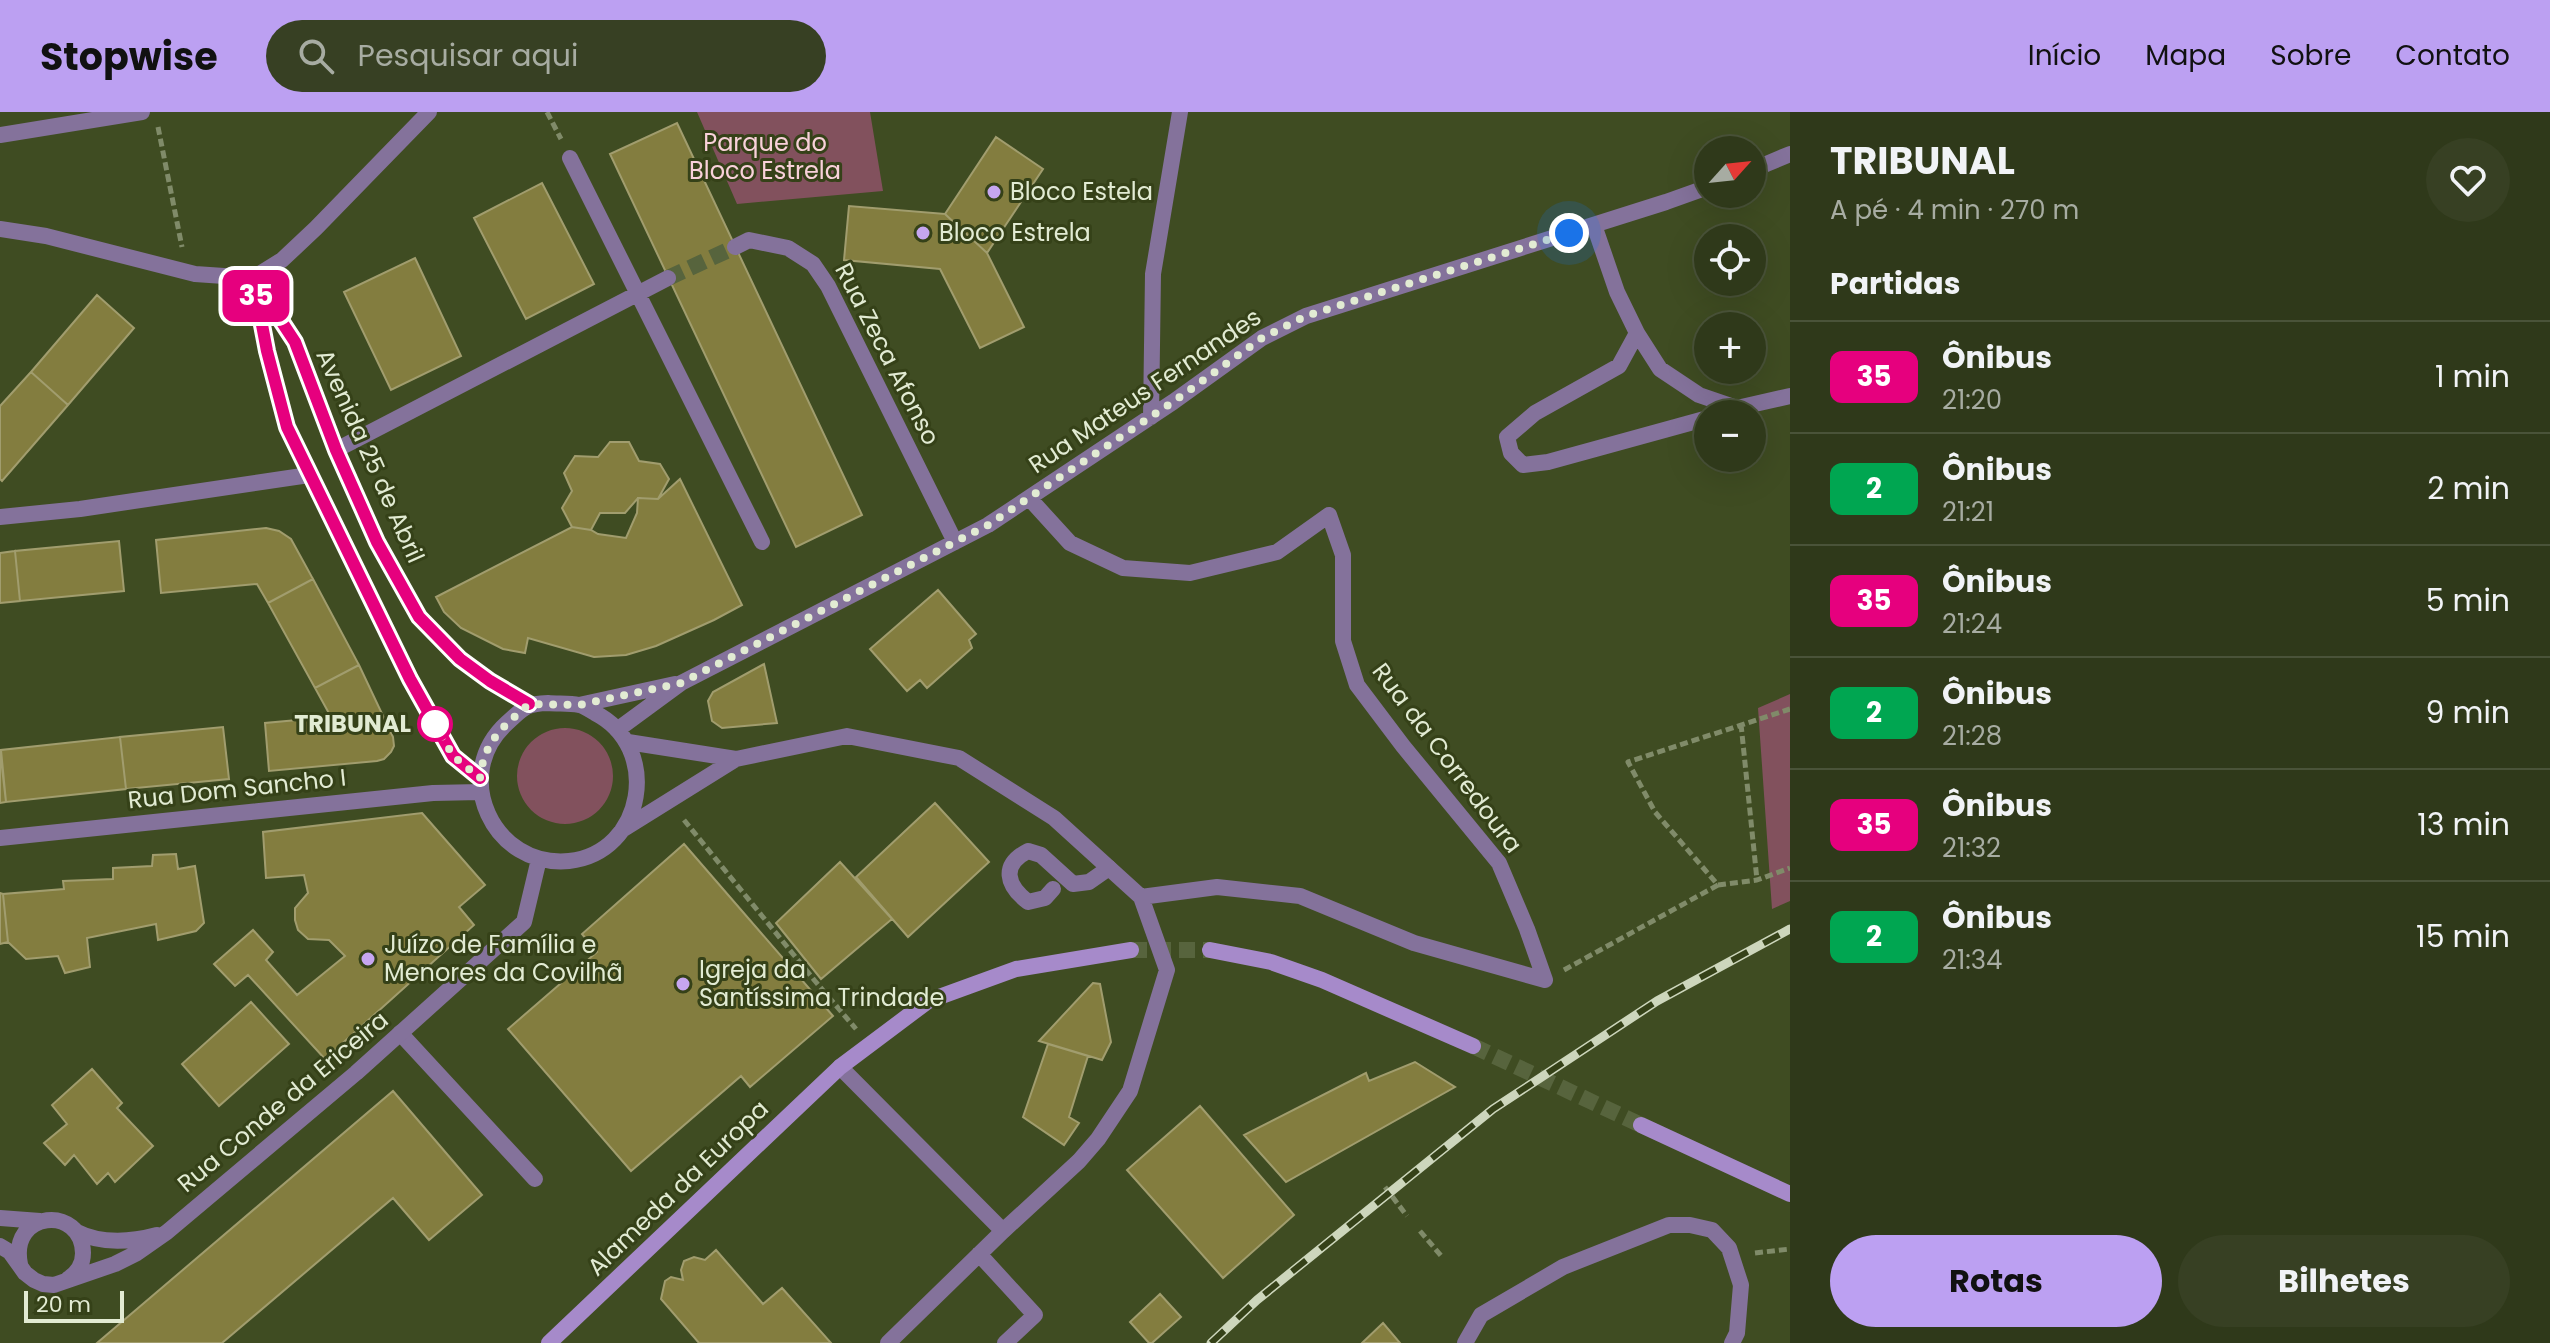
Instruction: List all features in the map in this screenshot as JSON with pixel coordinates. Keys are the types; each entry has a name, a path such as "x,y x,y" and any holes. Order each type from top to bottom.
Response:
{"main road":[{"name":"Alameda da Europa","path":"549,1343 840,1067 928,1001 1016,969 1131,950"},
{"path":"1210,950 1271,962 1322,980 1473,1046"},
{"path":"1641,1125 1790,1194"}],"street":[{"path":"0,135 142,112"},
{"path":"0,229 46,236 195,274 253,278 282,260 316,228 429,112"},
{"path":"1151,417 1153,274 1180,112"},
{"path":"1766,164 1790,154"},
{"path":"570,158 762,542"},
{"name":"Rua Mateus Fernandes","path":"579,705 681,683 955,542 1029,498 1151,417 1262,338 1306,316 1694,192"},
{"path":"1594,225 1617,292 1637,333 1660,369 1699,395 1714,400"},
{"name":"Rua Zeca Afonso","path":"735,247 749,240 788,248 813,264 828,286 955,542"},
{"path":"253,278 267,351 287,427 410,679 453,756 480,785"},
{"name":"Avenida 25 de Abril","path":"253,278 295,342 336,450 377,542 419,617 460,659 529,704"},
{"path":"336,450 668,278"},
{"path":"1637,333 1619,366 1535,413 1507,437 1511,453 1523,465 1548,462 1694,422"},
{"path":"1766,401 1790,396"},
{"path":"0,517 80,509 309,475"},
{"name":"Rua da Corredoura","path":"1029,498 1070,543 1123,568 1190,573 1277,552 1329,515 1343,555 1343,641 1357,685 1499,863 1545,980"},
{"name":"Rua Mateus Fernandes","path":"623,736 681,683"},
{"path":"622,830 636,802 638,771 623,736 607,719 579,705 529,704 496,733 482,761 480,785 490,822 511,845 539,859 570,861 599,851 622,830 736,759 847,736 959,758 1054,818 1141,897 1167,970 1130,1091 1098,1139 1079,1161 888,1343"},
{"path":"623,736 736,759"},
{"name":"Rua Dom Sancho I","path":"0,838 433,793 480,785"},
{"path":"1053,889 1045,898 1028,902 1016,893 1009,880 1010,866 1018,856 1028,851 1041,855 1073,884 1089,882 1109,868"},
{"name":"Rua Conde da Ericeira","path":"64,1282 115,1264 167,1232 400,1033 524,922 539,859"},
{"path":"1141,897 1217,887 1300,896 1414,943 1545,980"},
{"path":"400,1033 535,1179"},
{"path":"840,1067 1003,1231"},
{"name":"Rua Conde da Ericeira","path":"0,1218 53,1220 65,1223 87,1237 113,1241 167,1232"},
{"path":"20,1264 19,1243 24,1233 40,1221"},
{"path":"1465,1343 1481,1315 1563,1267 1669,1225 1690,1225 1712,1230 1729,1248 1741,1285 1737,1333 1732,1343"},
{"path":"0,1246 10,1252 25,1273 43,1284 64,1282 79,1268 82,1259 83,1249 75,1231"},
{"path":"979,1254 1035,1315 1005,1343"}],"path":[{"path":"161,141 181,242"},
{"path":"1718,885 1655,812 1628,762 1790,709"},
{"path":"1741,724 1757,880"},
{"path":"668,800 870,1044"},
{"path":"1545,980 1718,885 1757,880 1790,868"},
{"path":"1385,1187 1407,1216"},
{"path":"1420,1231 1443,1258"},
{"path":"1732,1258 1790,1249"}],"green space":[{"name":"Parque do Bloco Estrela","path":"697,112 870,112 883,191 737,204"},
{"path":"1790,694 1790,901 1772,909 1758,708"},
{"path":"565,728 583,732 599,742 609,758 613,776 609,794 599,810 583,820 565,824 547,820 531,810 521,794 517,776 521,758 531,742 547,732"}],"building":[{"path":"677,123 862,515 796,547 610,154"},
{"name":"Bloco Estrela","path":"996,137 1043,169 987,253 1024,327 980,348 940,269 844,260 849,206 945,214"},
{"name":"Bloco Estela","path":"996,137 1043,169 987,253 945,214"},
{"path":"542,183 594,284 526,319 474,218"},
{"path":"415,258 461,356 391,390 344,292"},
{"path":"97,295 134,328 68,405 31,372"},
{"path":"31,372 68,405 2,481 0,406"},
{"path":"610,442 629,442 639,461 660,464 669,479 658,499 638,498 625,513 600,513 591,530 572,527 562,508 572,491 564,473 575,456 598,457"},
{"path":"680,479 742,605 714,620 656,646 626,655 594,657 528,638 525,653 503,649 461,628 444,612 436,597 572,527 626,538 637,513 638,498 658,499"},
{"path":"266,528 279,531 291,539 313,579 268,603 257,584 161,593 156,540"},
{"path":"119,541 124,591 20,601 15,551"},
{"path":"15,551 20,601 0,603 0,553"},
{"path":"313,579 359,665 315,688 268,603"},
{"path":"938,590 976,634 969,640 972,648 927,688 920,680 907,691 870,649"},
{"path":"764,664 777,723 722,728 712,721 708,701 713,692"},
{"path":"359,665 393,737 391,752 377,761 269,771 265,723 331,717 315,688"},
{"path":"223,727 229,779 126,789 120,737"},
{"path":"120,737 126,789 6,802 1,750"},
{"path":"0,750 6,802 0,803"},
{"path":"935,803 989,862 908,937 856,877"},
{"path":"422,813 485,885 459,907 474,925 325,1059 248,975 235,986 214,964 253,930 273,952 266,960 297,995 345,956 329,940 308,939 298,930 295,908 308,893 304,875 266,878 263,832"},
{"name":"Igreja da Santíssima Trindade","path":"684,844 833,1016 750,1087 741,1076 631,1171 508,1029 597,952 582,934"},
{"path":"176,854 178,869 195,866 204,923 196,931 158,940 156,924 87,938 90,967 65,973 58,956 26,959 8,942 3,894 64,889 63,881 113,879 113,868 152,866 153,855"},
{"path":"840,862 892,919 821,979 776,923"},
{"path":"0,893 3,894 8,942 0,944"},
{"path":"1093,983 1100,984 1111,1042 1102,1060 1039,1041"},
{"path":"251,1002 289,1044 219,1106 182,1064"},
{"path":"1048,1044 1088,1056 1069,1117 1079,1123 1064,1145 1023,1117"},
{"path":"1415,1062 1455,1087 1286,1182 1244,1135 1366,1073 1369,1081"},
{"path":"92,1069 122,1103 117,1108 153,1146 115,1182 108,1173 97,1184 74,1155 65,1165 44,1143 67,1124 52,1105"},
{"path":"393,1091 482,1195 429,1240 393,1198 222,1343 97,1343"},
{"path":"1200,1106 1294,1215 1223,1278 1127,1170"},
{"path":"716,1250 763,1304 782,1288 831,1343 699,1343 661,1299 665,1281 671,1277 683,1280 681,1270 684,1261 694,1257 705,1260"},
{"path":"1160,1294 1181,1317 1149,1343 1130,1322"},
{"path":"1383,1323 1400,1343 1362,1343"}],"tunnel":[{"path":"668,278 735,247"},
{"path":"1131,950 1210,950"},
{"path":"1473,1046 1641,1125"}],"railway":[{"path":"1211,1343 1257,1300 1493,1109 1657,1001 1790,929"}],"bus line":[{"name":"35","path":"480,778 453,756 410,679 287,427 267,351 253,278 295,342 336,450 377,542 419,617 460,659 529,704"}],"place":[{"name":"Bloco Estela","path":"994,192"},
{"name":"Bloco Estrela","path":"923,233"},
{"name":"TRIBUNAL","path":"435,724"},
{"name":"Juízo de Família e Menores da Covilhã","path":"368,959"},
{"name":"Igreja da Santíssima Trindade","path":"683,984"}],"route":[{"path":"435,724 453,756 480,778 482,761 496,733 529,704 579,705 681,683 988,525 1173,402 1262,338 1306,316 1569,233"}]}
